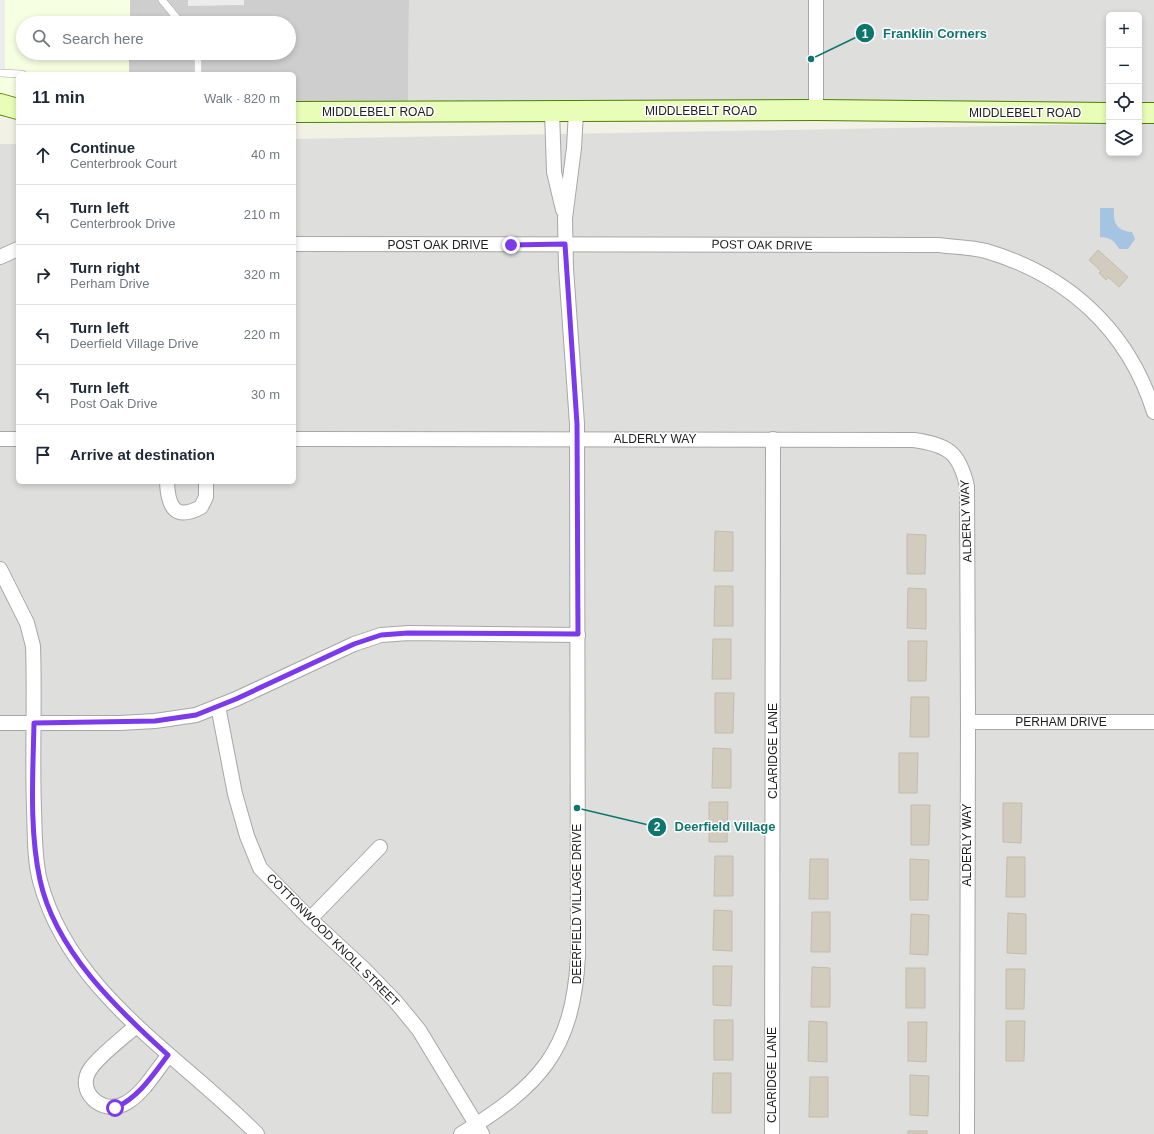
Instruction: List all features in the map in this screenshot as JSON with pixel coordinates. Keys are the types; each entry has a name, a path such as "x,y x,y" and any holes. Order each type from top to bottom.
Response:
{"street":[{"path":"816,0 816,110"},
{"path":"0,104 16,108"},
{"name":"MIDDLEBELT ROAD","path":"296,112 816,110 1106,113"},
{"name":"DEERFIELD VILLAGE DRIVE","path":"461,1134 479,1129 525,1090 547,1064 558,1046 571,1012 576,988 578,634 577,439 565,244 565,218 574,148 576,111"},
{"name":"DEERFIELD VILLAGE DRIVE","path":"552,112 554,172 565,218"},
{"path":"1142,113 1154,113"},
{"path":"0,117 16,115"},
{"name":"POST OAK DRIVE","path":"296,244 938,245 985,251 1040,272 1068,290 1098,316 1118,338 1149,397 1154,412"},
{"path":"0,257 16,250"},
{"path":"0,439 16,439"},
{"name":"ALDERLY WAY","path":"296,439 914,440 934,443 946,448 958,459 967,486 967,1134"},
{"name":"CLARIDGE LANE","path":"772,1134 773,440"},
{"path":"168,484 168,498 172,507 181,512 192,512 202,507 206,497 206,484"},
{"path":"0,569 27,623 33,646 35,837 40,880 54,920 73,956 136,1026 257,1134"},
{"path":"0,722 34,723 155,721 196,715 322,658 381,635 408,633 578,634"},
{"name":"COTTONWOOD KNOLL STREET","path":"218,706 235,794 246,836 260,868 310,920 363,968 396,1002 419,1030 479,1129"},
{"name":"PERHAM DRIVE","path":"968,722 1154,722"},
{"path":"310,920 380,847"},
{"path":"136,1026 91,1068 87,1079 88,1090 94,1101 105,1106 115,1108 127,1102 140,1091 168,1055"}],"lane":[{"path":"162,0 175,16"},
{"path":"198,60 198,72"},
{"path":"0,73 16,74"}],"shaded area":[{"path":"0,0 130,0 130,16 16,16 16,60 129,60 129,72 16,72 16,98 0,98"},
{"path":"0,0 5,0 5,75 0,75"},
{"path":"130,0 409,0 408,102 296,102 296,72 129,72 129,60 296,60 296,16 130,16"},
{"path":"188,0 244,0 244,5 188,6"},
{"path":"409,0 1154,0 1154,102 1142,102 1142,12 1106,12 1106,102 513,104 408,102"},
{"path":"1142,123 1154,123 1154,1134 0,1134 0,144 16,144 16,484 296,484 296,139 1106,124 1106,156 1142,156"}],"water":[{"path":"1100,208 1114,208 1114,218 1119,228 1132,232 1135,239 1128,249 1119,249 1112,240 1100,237"}],"building":[{"path":"1098,250 1128,277 1119,287 1108,277 1106,280 1099,273 1101,271 1089,260"},
{"path":"715,531 733,532 733,571 714,571"},
{"path":"907,534 926,535 925,574 907,574"},
{"path":"715,586 733,586 733,626 714,626"},
{"path":"908,588 926,589 926,629 907,628"},
{"path":"713,639 731,639 731,679 712,679"},
{"path":"908,641 927,641 926,681 908,681"},
{"path":"715,693 734,693 733,733 715,733"},
{"path":"911,697 929,697 929,737 910,737"},
{"path":"713,748 731,749 731,788 712,788"},
{"path":"899,753 918,753 917,793 899,793"},
{"path":"709,802 728,802 727,842 709,842"},
{"path":"1003,803 1022,803 1021,843 1003,842"},
{"path":"911,805 930,805 929,845 911,845"},
{"path":"715,856 733,856 733,896 714,896"},
{"path":"1007,857 1025,857 1025,897 1006,897"},
{"path":"810,859 828,859 828,899 809,899"},
{"path":"910,859 929,860 928,900 910,900"},
{"path":"714,910 732,911 732,951 713,950"},
{"path":"812,912 830,912 830,952 811,952"},
{"path":"1008,913 1026,914 1026,954 1007,953"},
{"path":"911,914 929,915 928,955 910,954"},
{"path":"713,966 732,966 731,1006 713,1005"},
{"path":"812,967 830,968 830,1007 811,1007"},
{"path":"906,968 925,968 925,1008 906,1008"},
{"path":"1006,969 1025,969 1024,1009 1006,1009"},
{"path":"714,1020 733,1020 733,1060 714,1060"},
{"path":"809,1021 827,1022 827,1062 808,1061"},
{"path":"1006,1021 1025,1021 1024,1061 1006,1061"},
{"path":"908,1022 927,1022 926,1062 908,1061"},
{"path":"713,1073 731,1073 731,1113 712,1113"},
{"path":"910,1075 929,1076 928,1116 910,1115"},
{"path":"810,1077 828,1077 828,1117 809,1117"},
{"path":"908,1131 927,1131 927,1134 908,1134"}],"place":[{"name":"Franklin Corners","path":"811,59"},
{"name":"Deerfield Village","path":"577,808"}],"route":[{"path":"115,1108 127,1102 140,1091 168,1055 136,1026 73,956 54,920 40,880 35,837 33,786 34,723 120,723 155,721 196,715 236,699 354,644 381,635 408,633 451,635 578,634 577,424 565,244 511,245"}]}
